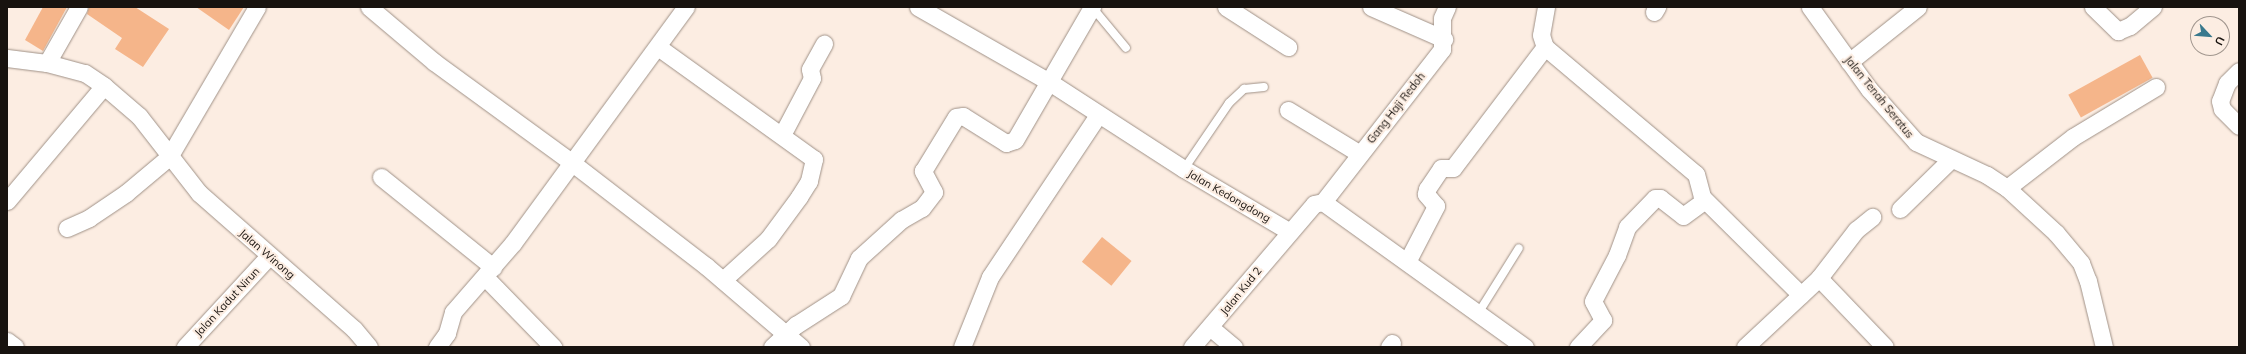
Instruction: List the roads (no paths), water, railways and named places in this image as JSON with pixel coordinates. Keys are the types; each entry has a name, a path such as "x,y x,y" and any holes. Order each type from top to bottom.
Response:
{"street":[{"path":"47,63 79,7"},
{"path":"67,228 89,218 126,193 169,157 257,7"},
{"path":"369,7 434,62 571,162 723,280 801,347"},
{"path":"437,347 447,333 453,312 489,272 658,47 686,7"},
{"name":"Jalan Kedongdong","path":"918,7 1051,83 1098,115 1184,169 1290,232"},
{"path":"772,347 785,333 841,296 859,258 901,220 922,208 934,192 923,171 956,117 963,116 1010,143 1021,132 1051,83 1092,7"},
{"path":"1226,7 1288,46"},
{"path":"1371,7 1444,39"},
{"name":"Gang Haji Redoh","path":"1323,202 1442,49 1444,39 1442,21 1446,7"},
{"path":"1546,7 1541,35 1545,47 1696,174 1698,190 1705,200 1801,295"},
{"name":"Jalan Tenah Seratus","path":"1810,7 1849,62 1906,133 1916,142 2007,188 2056,233 2080,263 2094,302 2104,347"},
{"path":"1849,62 1918,7"},
{"path":"2093,7 2113,29 2122,31 2154,7"},
{"path":"782,135 812,78 810,69 824,44"},
{"path":"658,47 814,159 809,181 768,239 723,280"},
{"path":"1408,260 1436,208 1436,202 1426,194 1427,189 1441,168 1453,168 1545,47"},
{"name":"Jalan Winong","path":"7,58 47,63 85,73 104,86 139,116 169,157 199,193 354,329 369,347"},
{"path":"2239,72 2227,83 2220,101 2222,108 2239,126"},
{"path":"7,200 104,86"},
{"path":"2007,188 2072,137 2156,87"},
{"path":"1288,110 1360,154"},
{"path":"962,347 990,276 1098,115"},
{"path":"1900,209 1951,159"},
{"path":"381,177 489,272 553,347"},
{"path":"1578,347 1602,320 1593,301 1618,255 1627,227 1655,198 1660,198 1683,216 1705,200"},
{"path":"1290,232 1314,204 1323,202 1408,260 1525,347"},
{"path":"1745,347 1819,278 1856,230 1872,218"},
{"name":"Jalan Kud 2","path":"1192,347 1211,328 1290,232"},
{"name":"Jalan Kadut Nirun","path":"185,347 269,256"},
{"path":"1819,278 1885,347"},
{"path":"1211,328 1234,347"},
{"path":"7,341 15,347"}],"lane":[{"path":"1092,7 1126,48"},
{"path":"1184,169 1230,103 1244,89 1264,87"},
{"path":"1479,312 1519,248"}]}
